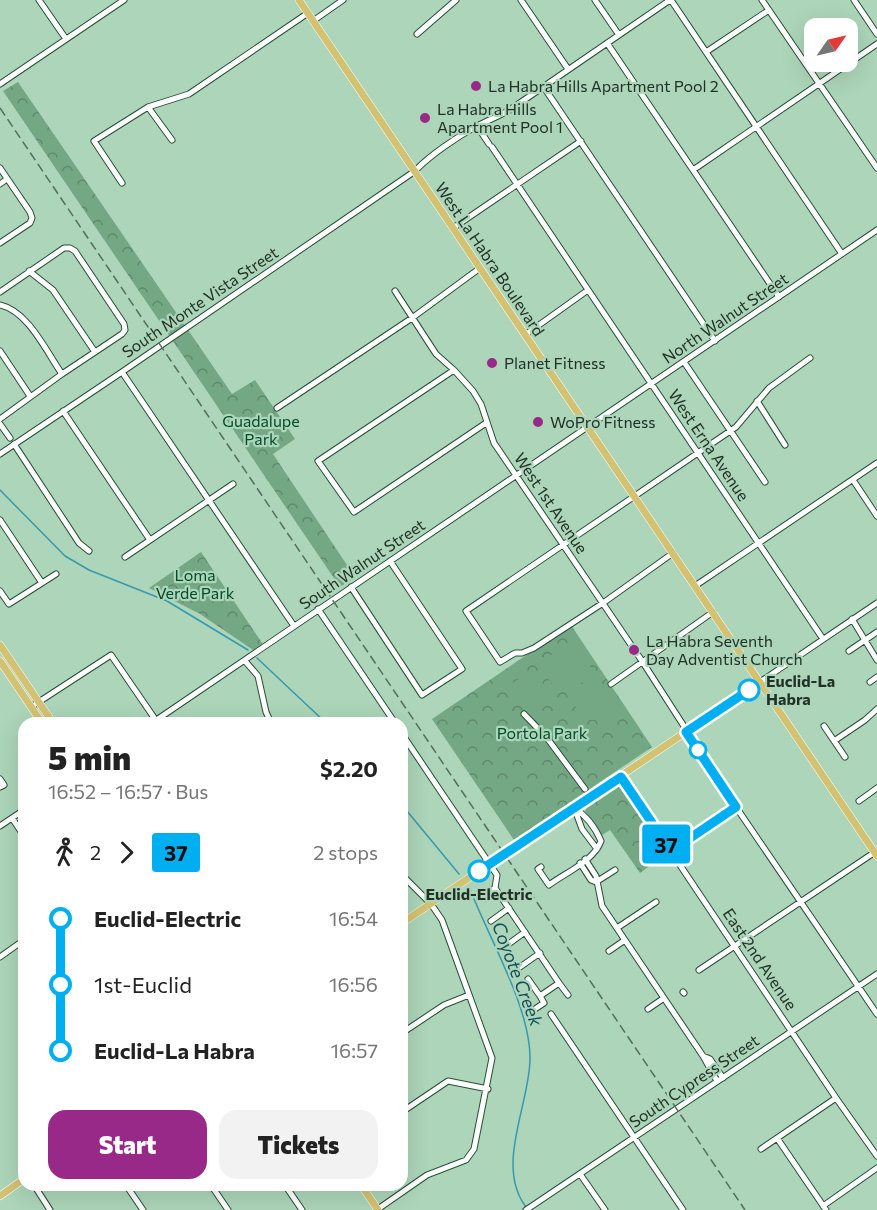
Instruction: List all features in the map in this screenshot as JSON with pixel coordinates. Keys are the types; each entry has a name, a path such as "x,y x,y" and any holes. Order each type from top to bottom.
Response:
{"main road":[{"name":"West La Habra Boulevard","path":"299,0 876,854"},
{"path":"0,645 49,717"},
{"path":"0,661 38,717"},
{"path":"408,919 760,682"},
{"path":"0,1196 18,1183"},
{"path":"365,1191 378,1209"}],"street":[{"path":"39,0 66,39"},
{"path":"0,84 124,0"},
{"path":"313,21 343,0"},
{"path":"417,34 456,0"},
{"path":"521,0 568,69"},
{"path":"595,0 619,36"},
{"path":"670,0 842,254"},
{"name":"South Monte Vista Street","path":"0,453 122,372 477,126 496,118 670,0"},
{"path":"762,0 877,168"},
{"path":"854,0 877,34"},
{"path":"706,52 769,10"},
{"path":"122,183 94,141 148,107 189,94 308,13"},
{"path":"607,43 779,297"},
{"path":"693,170 877,44"},
{"path":"543,87 715,340"},
{"path":"148,107 172,140"},
{"name":"West Erna Avenue","path":"477,126 824,639"},
{"path":"453,228 580,141"},
{"path":"0,168 32,218 30,223 0,243"},
{"path":"0,184 7,179"},
{"name":"North Walnut Street","path":"588,428 877,230"},
{"path":"0,292 64,248 70,248 75,251 124,324 125,330 30,396 0,422 10,438"},
{"path":"277,408 412,318 480,268"},
{"path":"29,271 53,290 95,352"},
{"name":"West 1st Avenue","path":"395,291 436,354 473,392 481,404 494,443 877,1014"},
{"path":"525,334 588,291"},
{"path":"0,305 12,308 26,320 62,374"},
{"path":"0,351 30,396"},
{"path":"673,554 534,648 515,653 500,662 466,610 736,427 769,388 810,358"},
{"path":"684,362 765,482"},
{"path":"454,370 318,461 354,512 486,423"},
{"path":"122,372 294,626"},
{"path":"757,401 785,445"},
{"path":"63,411 150,540"},
{"name":"South Walnut Street","path":"162,717 318,609 588,428"},
{"path":"14,444 80,543 89,551"},
{"path":"695,586 877,463"},
{"path":"853,480 877,516"},
{"path":"125,557 233,484"},
{"path":"0,520 42,583"},
{"path":"351,587 422,694 462,669 390,561"},
{"path":"0,591 9,604 56,574"},
{"path":"760,682 877,603"},
{"path":"318,609 391,717"},
{"path":"611,684 713,612"},
{"path":"852,619 877,660"},
{"path":"849,651 877,632"},
{"path":"31,707 111,655 152,717"},
{"path":"245,661 258,676 269,717"},
{"path":"870,682 877,677"},
{"path":"834,741 877,709"},
{"path":"524,714 548,738 585,789"},
{"path":"824,726 845,757"},
{"path":"408,743 497,875 495,888 568,995"},
{"name":"East 2nd Avenue","path":"621,777 877,1156"},
{"path":"0,780 4,785 0,787"},
{"path":"859,801 877,788"},
{"path":"671,851 736,807"},
{"path":"574,808 582,829 597,849"},
{"path":"541,867 538,869 549,885 597,849 600,838 584,814 574,808"},
{"path":"0,826 18,814"},
{"path":"12,818 18,826"},
{"path":"699,970 801,901 876,854"},
{"path":"583,861 591,880 596,882 602,906 703,1056 710,1059 720,1079"},
{"path":"596,882 615,870"},
{"path":"408,881 431,904 442,920 492,1058 488,1089 474,1149 466,1160 427,1175 408,1188"},
{"path":"482,897 495,888"},
{"path":"617,928 656,902"},
{"path":"491,921 509,908"},
{"path":"503,948 525,932"},
{"path":"609,951 625,940"},
{"path":"0,957 18,944"},
{"path":"513,972 540,954"},
{"name":"South Cypress Street","path":"528,1208 877,974"},
{"path":"528,979 544,1003 529,1013"},
{"path":"540,996 559,983"},
{"path":"408,1029 444,1005 469,995"},
{"path":"648,1009 664,998"},
{"path":"550,1014 683,1210"},
{"path":"408,1108 448,1082 488,1089"},
{"path":"761,1149 836,1098"},
{"path":"777,1138 825,1208 877,1168"},
{"path":"580,1174 604,1210"},
{"path":"38,1191 50,1210"},
{"path":"130,1191 143,1210"},
{"path":"215,1191 228,1210"},
{"path":"289,1191 302,1210"},
{"path":"378,1209 404,1191"}],"green space":[{"name":"Guadalupe Park","path":"18,82 232,394 255,380 295,439 273,454 355,577 340,587 3,91"},
{"name":"Loma Verde Park","path":"201,552 264,646 256,652 200,614 149,588"},
{"name":"Portola Park","path":"571,625 652,747 514,840 432,719"},
{"path":"572,639 596,675 570,689 555,687 537,666"},
{"path":"533,670 543,682 542,692 536,702 525,711 509,685"},
{"path":"601,681 618,713 600,720 587,720 569,699"},
{"path":"620,786 626,789 668,852 640,873 610,830 602,835 585,811"}],"waterway":[{"name":"Coyote Creek","path":"0,490 65,556 89,570 167,601 248,650"},
{"name":"Coyote Creek","path":"257,658 320,717"},
{"name":"Coyote Creek","path":"408,812 459,874"},
{"name":"Coyote Creek","path":"470,889 508,974 524,1018 528,1040 530,1060 528,1078 513,1155 513,1173 517,1191 526,1207"}],"railway":[{"path":"0,108 745,1210"}],"bus line":[{"name":"37","path":"479,871 621,777 671,851 736,807 686,732 749,690"}],"place":[{"name":"La Habra Hills Apartment Pool 2","path":"476,86"},
{"name":"La Habra Hills Apartment Pool 1","path":"425,118"},
{"name":"Planet Fitness","path":"492,363"},
{"name":"WoPro Fitness","path":"538,422"},
{"name":"La Habra Seventh Day Adventist Church","path":"634,650"},
{"name":"Euclid-La Habra","path":"749,690"},
{"name":"Euclid-Electric","path":"479,871"}]}
